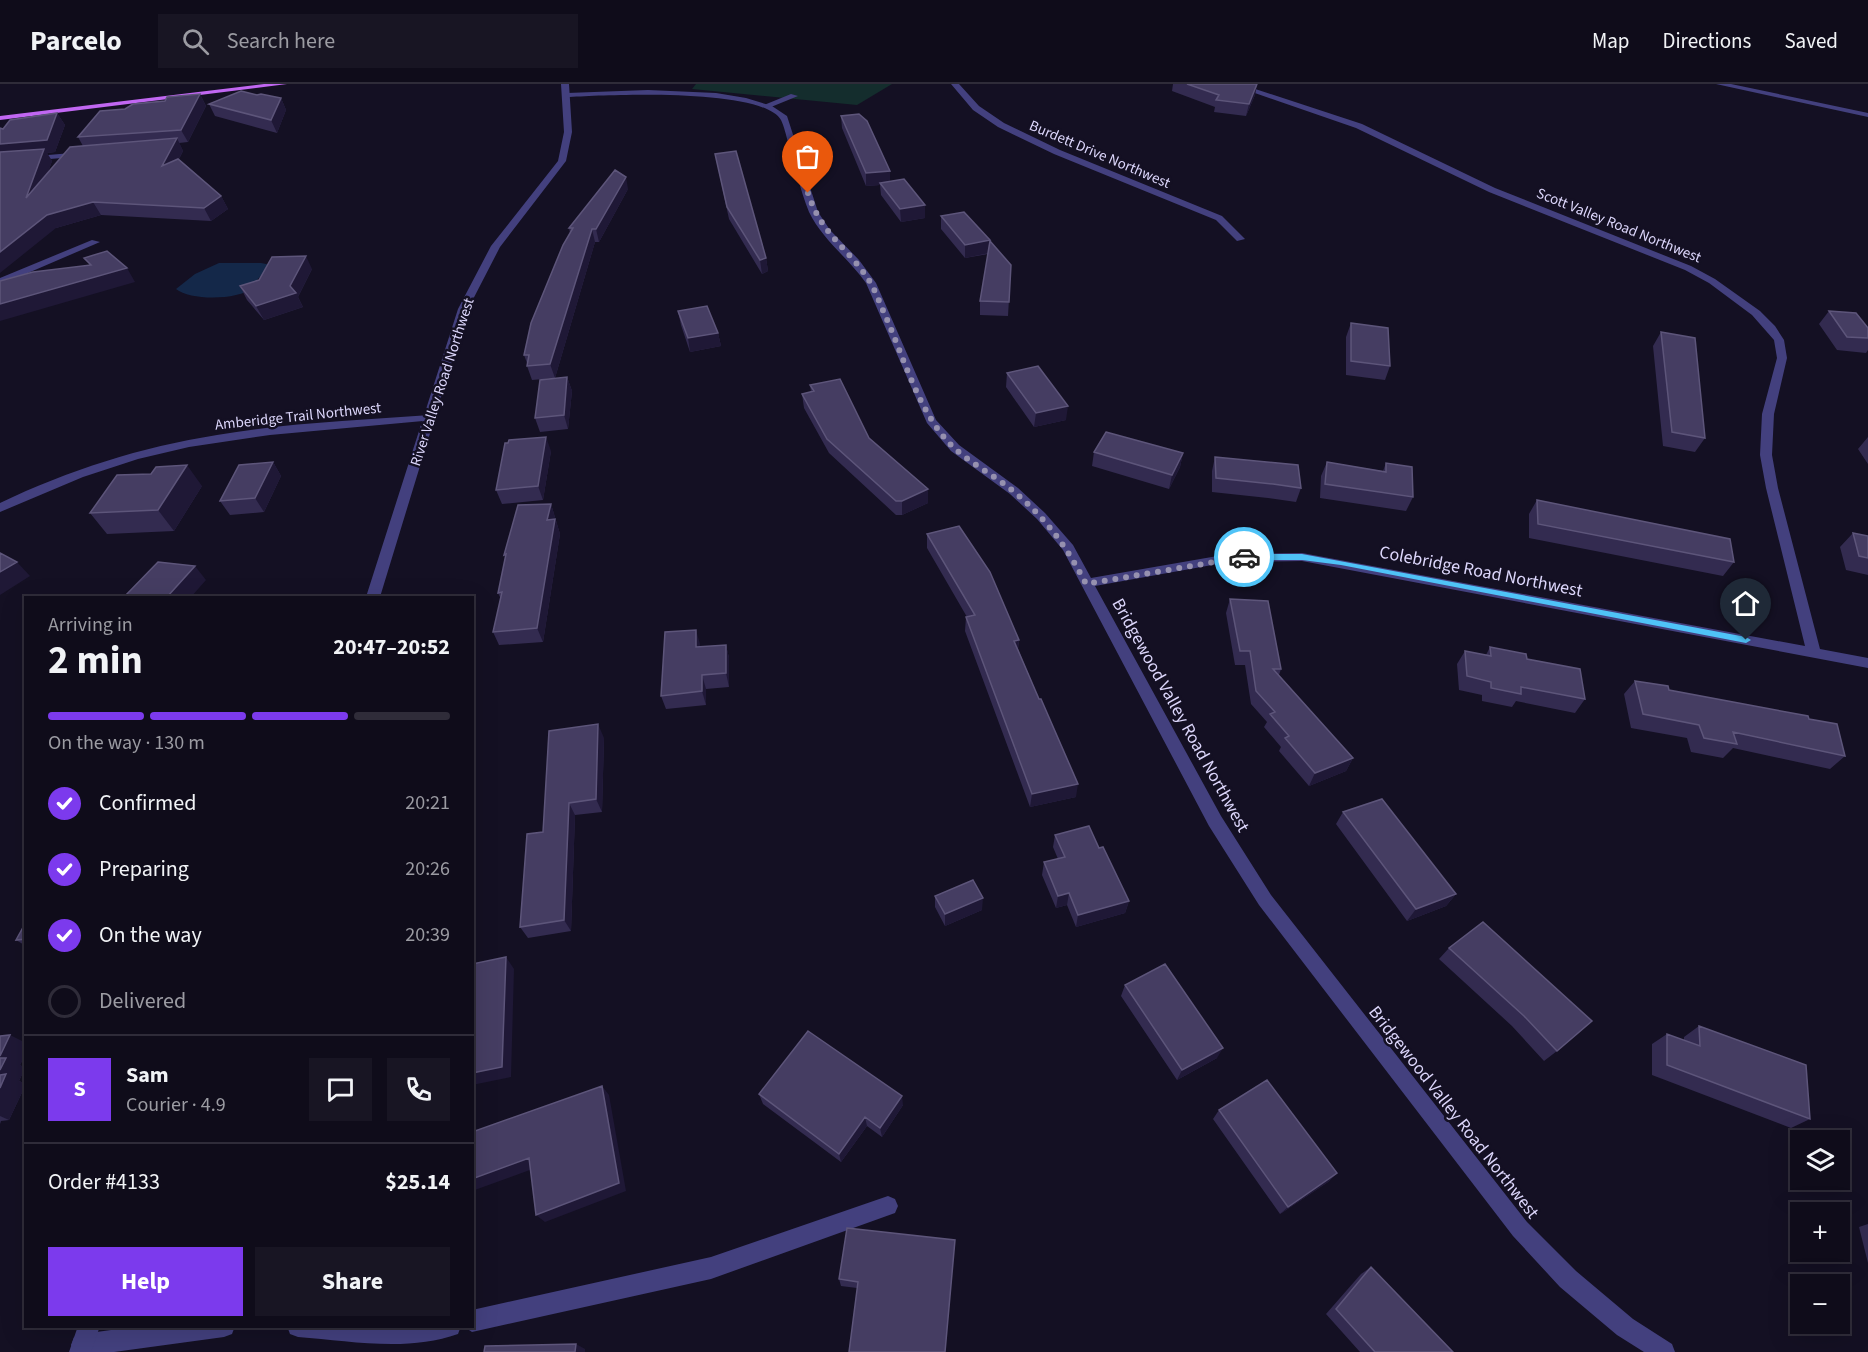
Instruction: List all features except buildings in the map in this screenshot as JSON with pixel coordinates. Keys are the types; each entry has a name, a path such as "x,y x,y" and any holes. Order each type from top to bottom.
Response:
{"main road":[{"path":"196,85 206,84"},
{"path":"0,118 283,84"},
{"path":"0,110 66,101"}],"street":[{"name":"Burdett Drive Northwest","path":"956,84 976,108 1001,125 1057,152 1219,218 1240,239"},
{"name":"Scott Valley Road Northwest","path":"1233,84 1359,126 1492,190 1688,268 1712,281 1764,321 1779,340 1782,357 1768,414 1766,455 1772,488 1814,653"},
{"path":"1720,84 1868,116"},
{"path":"566,89 681,94 750,100 768,105 794,96"},
{"name":"River Valley Road Northwest","path":"374,596 471,291 496,246 562,161 567,149 570,115 566,89"},
{"name":"Bridgewood Valley Road Northwest","path":"768,105 784,118 814,212 827,232 856,262 871,284 931,422 955,448 1014,491 1041,516 1068,548 1215,821 1265,900 1520,1229 1568,1279 1625,1327 1664,1352"},
{"path":"0,161 96,153"},
{"path":"0,282 96,242"},
{"name":"Amberidge Trail Northwest","path":"0,508 64,480 122,461 194,443 257,433 430,418"},
{"name":"Colebridge Road Northwest","path":"1086,584 1229,558 1302,557 1868,663"},
{"path":"474,1321 711,1268 888,1206"},
{"path":"84,1341 205,1328"},
{"path":"323,1328 409,1335 441,1328"}],"green space":[{"path":"696,84 892,84 857,105 692,89"}],"water":[{"path":"219,263 271,265 256,281 253,288 237,295 214,298 192,296 176,289 195,274"}],"way so far":[{"path":"808,193 814,212 827,232 856,262 871,284 931,422 955,448 1014,491 1041,516 1068,548 1086,584 1244,557"}],"route":[{"path":"1244,557 1302,557 1341,562 1746,640"}]}
